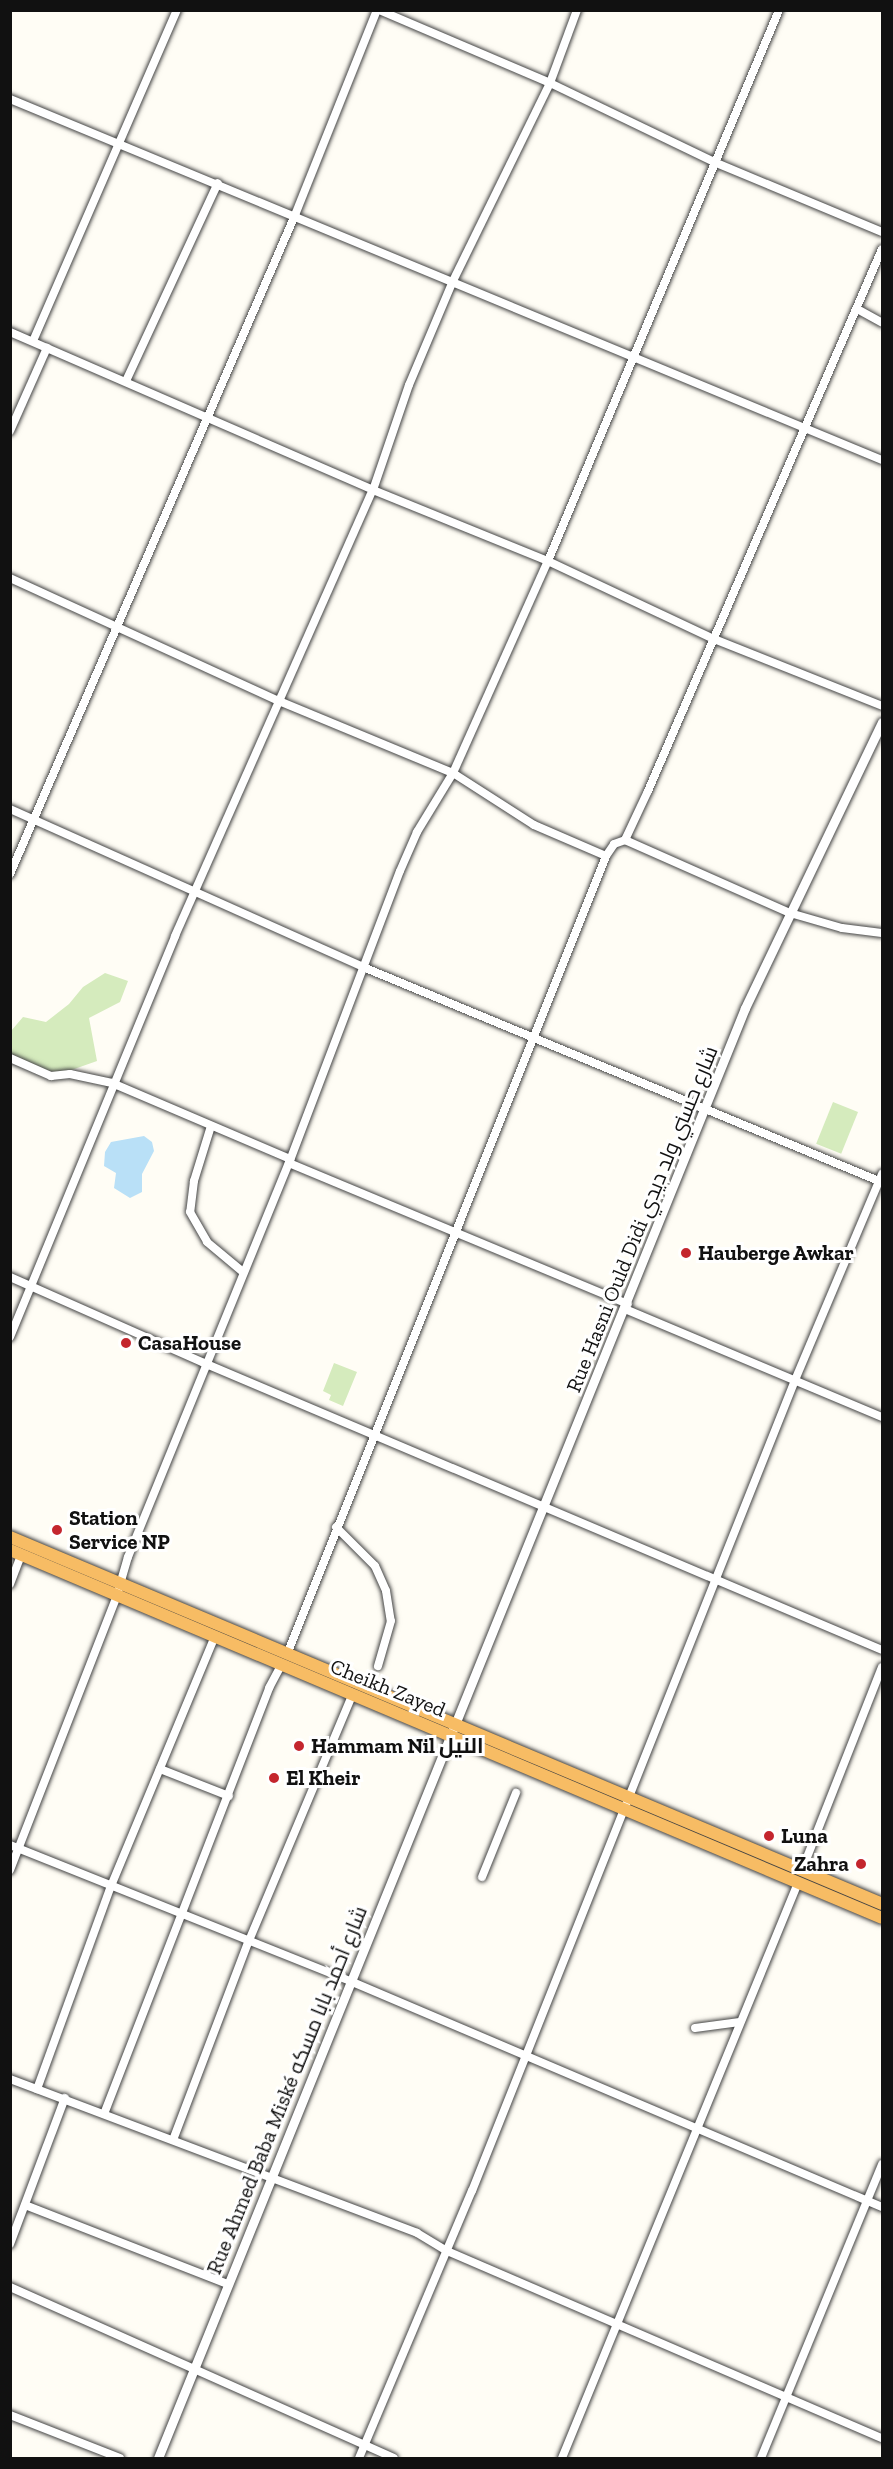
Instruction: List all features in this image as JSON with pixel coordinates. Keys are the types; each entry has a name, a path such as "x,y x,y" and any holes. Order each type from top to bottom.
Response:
{"highway":[{"name":"Cheikh Zayed","path":"10,1537 288,1652 882,1904"},
{"name":"Cheikh Zayed","path":"16,1553 116,1598 449,1735 882,1918"}],"street":[{"path":"33,341 177,10"},
{"path":"10,874 35,821 117,624 295,215 378,10 550,83 714,162 882,232"},
{"path":"10,1337 112,1083 373,490 409,385 452,283 550,83 577,10"},
{"path":"10,1870 204,1363 290,1161 417,832 453,773 548,561 779,10"},
{"path":"10,99 121,142 452,283 882,460"},
{"path":"126,381 218,183"},
{"path":"625,840 859,310 882,249"},
{"path":"859,310 882,323"},
{"path":"10,332 208,416 373,490 548,561 714,639 882,706"},
{"path":"10,431 48,348"},
{"path":"10,578 117,624 279,701 453,773 534,825 606,856"},
{"name":"Rue Hasni Ould Didi شارع حسني ولد ديدي","path":"449,1735 546,1508 706,1110 744,1008 882,722"},
{"path":"10,810 363,967 706,1110 881,1178 795,1380 716,1580 621,1808 447,2251 359,2458"},
{"path":"288,1652 372,1435 532,1038 606,856 614,844 625,840 790,914 842,928 882,933"},
{"path":"10,1058 51,1076 70,1074 112,1083 882,1417"},
{"path":"211,1126 194,1181 190,1212 207,1242 243,1272"},
{"path":"10,1277 372,1435 882,1650"},
{"path":"336,1527 375,1566 386,1591 391,1621 378,1666"},
{"path":"10,1584 16,1553"},
{"path":"37,2089 111,1886 214,1639"},
{"path":"104,2114 269,1688 281,1665"},
{"path":"802,1870 882,1667"},
{"path":"173,2140 248,1942 352,1695"},
{"name":"Rue Ahmed Baba Miské شارع أحمد بابا مسكه","path":"158,2458 449,1735"},
{"path":"160,1769 229,1796"},
{"path":"482,1877 516,1793"},
{"path":"10,1845 181,1916 350,1981 882,2207"},
{"path":"562,2458 695,2128 798,1883"},
{"path":"695,2028 740,2022"},
{"path":"10,2079 272,2175 417,2233 447,2251 882,2438"},
{"path":"10,2244 65,2098"},
{"path":"760,2458 882,2164"},
{"path":"25,2205 228,2284"},
{"path":"10,2287 193,2371 394,2458"},
{"path":"10,2415 120,2458"}],"green space":[{"path":"105,973 128,981 120,1002 89,1018 97,1061 63,1073 38,1070 11,1054 11,1031 23,1017 46,1022 69,1004 83,987"},
{"path":"833,1102 858,1112 841,1154 816,1144"},
{"path":"334,1363 357,1372 343,1406 329,1400 331,1395 323,1391"}],"water":[{"path":"144,1136 152,1142 154,1151 142,1174 142,1192 130,1198 114,1188 116,1173 104,1166 105,1152 111,1142"}],"place":[{"name":"Hauberge Awkar","path":"686,1253"},
{"name":"CasaHouse","path":"126,1343"},
{"name":"Station Service NP","path":"57,1530"},
{"name":"Hammam Nil النيل","path":"299,1746"},
{"name":"El Kheir","path":"274,1778"},
{"name":"Luna","path":"769,1836"},
{"name":"Zahra","path":"861,1864"}]}
